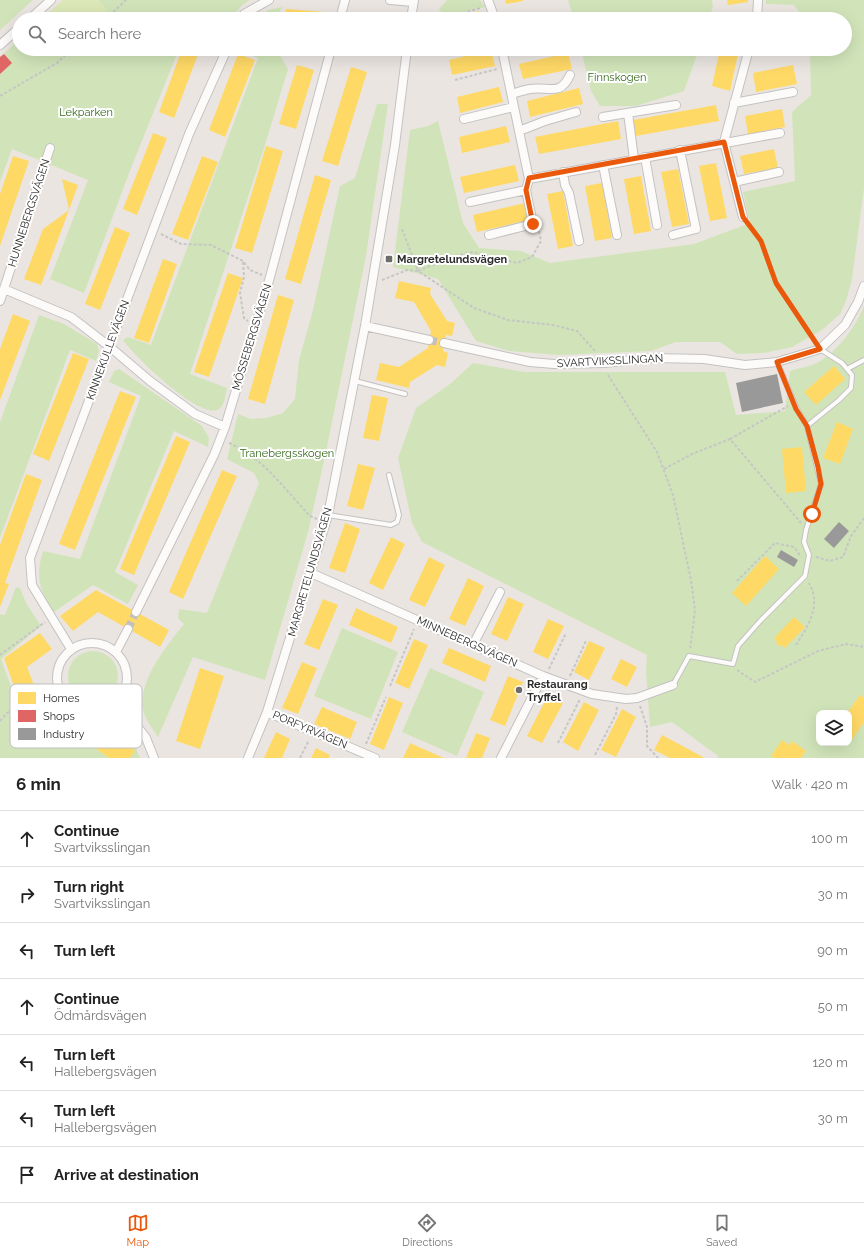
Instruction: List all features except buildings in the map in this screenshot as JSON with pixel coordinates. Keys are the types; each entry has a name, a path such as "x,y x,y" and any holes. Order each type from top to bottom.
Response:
{"street":[{"path":"38,12 51,0"},
{"path":"248,12 269,0"},
{"path":"342,12 345,0"},
{"path":"390,0 413,1 412,12"},
{"path":"757,12 758,0"},
{"path":"0,45 12,34"},
{"name":"KINNEKULLEVÄGEN","path":"71,649 32,585 30,558 189,134 224,56"},
{"name":"MÖSSEBERGSVÄGEN","path":"136,612 214,455 225,427 256,324 329,56"},
{"name":"MARGRETELUNDSVÄGEN","path":"248,758 267,712 327,518 365,326 395,145 406,56"},
{"path":"489,235 533,224 526,190 529,178 505,56"},
{"path":"743,217 724,142 746,56"},
{"path":"512,94 530,89 559,89 566,83 570,75"},
{"path":"734,103 793,92"},
{"path":"603,117 676,105"},
{"path":"464,119 514,107"},
{"path":"519,131 545,121 576,112"},
{"path":"628,113 634,159"},
{"path":"529,178 780,133"},
{"name":"HUNNEBERGSVÄGEN","path":"0,301 50,148"},
{"path":"673,235 696,230 680,150"},
{"path":"645,156 657,225"},
{"path":"603,164 617,235"},
{"path":"563,172 564,185 569,192 579,241"},
{"path":"734,182 778,172"},
{"path":"470,202 526,190"},
{"name":"SVARTVIKSSLINGAN","path":"444,344 510,358 554,364 604,363 654,358 704,359 745,365 777,362 820,349 845,325 858,302 864,286"},
{"path":"4,289 71,316 110,347 150,382 195,414 225,427"},
{"path":"365,326 429,340"},
{"name":"MINNEBERGSVÄGEN","path":"311,573 544,677 585,691 617,698 638,698 673,685"},
{"path":"473,645 500,592"},
{"path":"116,652 128,629"},
{"path":"58,684 58,666 63,657 71,649 79,645 99,643 116,652 122,660 126,671 125,684"},
{"path":"501,758 544,677"},
{"name":"PORFYRVÄGEN","path":"267,712 375,758"},
{"path":"142,733 146,738 154,758"}],"lane":[{"path":"807,426 839,400 851,388 852,375 842,363 820,349"},
{"path":"847,369 864,360"},
{"path":"673,685 689,656 733,664 738,646 770,610 805,576 808,555 804,542 806,530 821,484 807,426 796,409 795,402 777,362"},
{"path":"354,381 405,394"},
{"path":"327,518 391,525 397,522 399,515 390,475"}],"path":[{"path":"113,12 126,0"},
{"path":"464,12 489,3"},
{"path":"0,96 57,62 64,56"},
{"path":"455,80 506,67"},
{"path":"743,217 761,241 776,283 820,349"},
{"path":"402,229 418,271 474,308 508,320 553,324 578,331 596,352"},
{"path":"152,230 180,244 211,245 243,261 250,270 261,275"},
{"path":"372,285 397,273 407,270 418,271 454,256 473,252 517,262 532,257 541,241"},
{"path":"243,261 244,277 240,293 244,318 256,324"},
{"path":"608,374 657,452 673,496 691,580 694,610 689,656"},
{"path":"664,469 692,454 730,439 795,402"},
{"path":"730,439 806,530"},
{"path":"230,443 240,447 261,465 310,516 327,518"},
{"path":"808,555 830,561 843,557 851,536 864,518"},
{"path":"737,581 775,543 794,547 807,565"},
{"path":"796,645 812,619 814,591 805,576"},
{"path":"0,655 51,618"},
{"path":"390,686 418,621"},
{"path":"544,677 566,633"},
{"path":"567,684 586,641"},
{"path":"733,664 738,671 755,682 818,650 846,644 864,647"},
{"path":"558,743 585,691"},
{"path":"363,753 386,697"},
{"path":"595,755 616,714 617,698"},
{"path":"638,698 647,727 647,746 658,758"},
{"path":"0,720 10,711"},
{"path":"300,758 312,731"}],"green space":[{"path":"0,0 33,0 20,12 12,12 12,19 0,30"},
{"path":"63,0 250,0 242,5 236,12 50,12"},
{"path":"63,0 98,0 108,10 106,12 50,12"},
{"path":"447,0 480,0 485,7 463,12 442,12 439,9"},
{"path":"568,0 712,0 713,6 711,12 572,12"},
{"path":"766,0 864,0 864,188 852,279 846,301 840,314 822,330 792,347 764,353 737,354 720,342 676,342 651,351 560,355 509,351 476,341 438,279 393,267 410,130 428,126 438,121 463,223 479,248 521,251 550,263 694,244 750,223 743,192 795,181 792,112 811,95 810,56 852,56 852,12 799,12 794,5 766,4"},
{"path":"282,7 280,12 265,12"},
{"name":"Lekparken","path":"12,46 12,56 176,56 131,168 84,293 50,279 88,180 12,149 0,182 0,57"},
{"path":"253,56 280,56 288,69 265,145 190,374 227,388 222,407 217,410 208,410 196,404 167,384 140,359 123,340 128,337 151,345 258,58"},
{"name":"Finnskogen","path":"583,56 696,56 684,91 636,106 600,106 591,91"},
{"name":"Tranebergsskogen","path":"377,104 388,104 366,256 308,532 265,680 193,657 158,737 145,716 142,702 148,678 169,643 184,624 178,618 179,609 207,613 259,483 254,473 227,459 238,414 251,419 266,418 283,413 295,399 299,360 313,310 340,186 355,178"},
{"path":"864,306 864,758 717,758 718,756 672,722 650,727 646,672 647,655 422,542 412,523 398,458 416,408 450,384 473,363 524,372 725,372 736,415 785,411 790,371 817,363 825,358 839,345 851,331"},
{"path":"39,315 64,324 97,344 99,351 96,361 70,350 0,538 0,422"},
{"path":"119,369 202,426 209,438 208,447 174,431 115,572 138,585 128,604 93,585 54,612 40,583 39,568 43,551 80,559 141,396 109,382 114,371"},
{"path":"16,587 20,588 26,603 41,626 1,659 10,684 10,748 136,748 140,758 0,758 0,614 5,615"},
{"path":"342,628 398,652 371,719 314,696"},
{"path":"93,651 107,656 113,662 118,676 116,684 70,684 68,676 70,667 79,656"},
{"path":"430,668 484,692 457,756 402,732"}],"tunnel":[{"path":"429,340 444,343"},
{"path":"128,629 136,612"}],"place":[{"name":"Margretelundsvägen","path":"389,259"},
{"name":"Restaurang Tryffel","path":"519,690"}],"route":[{"path":"533,224 526,190 529,178 724,142 743,217 761,241 776,283 820,349 777,362 795,402 796,409 807,426 818,467 821,484 812,514"}]}
